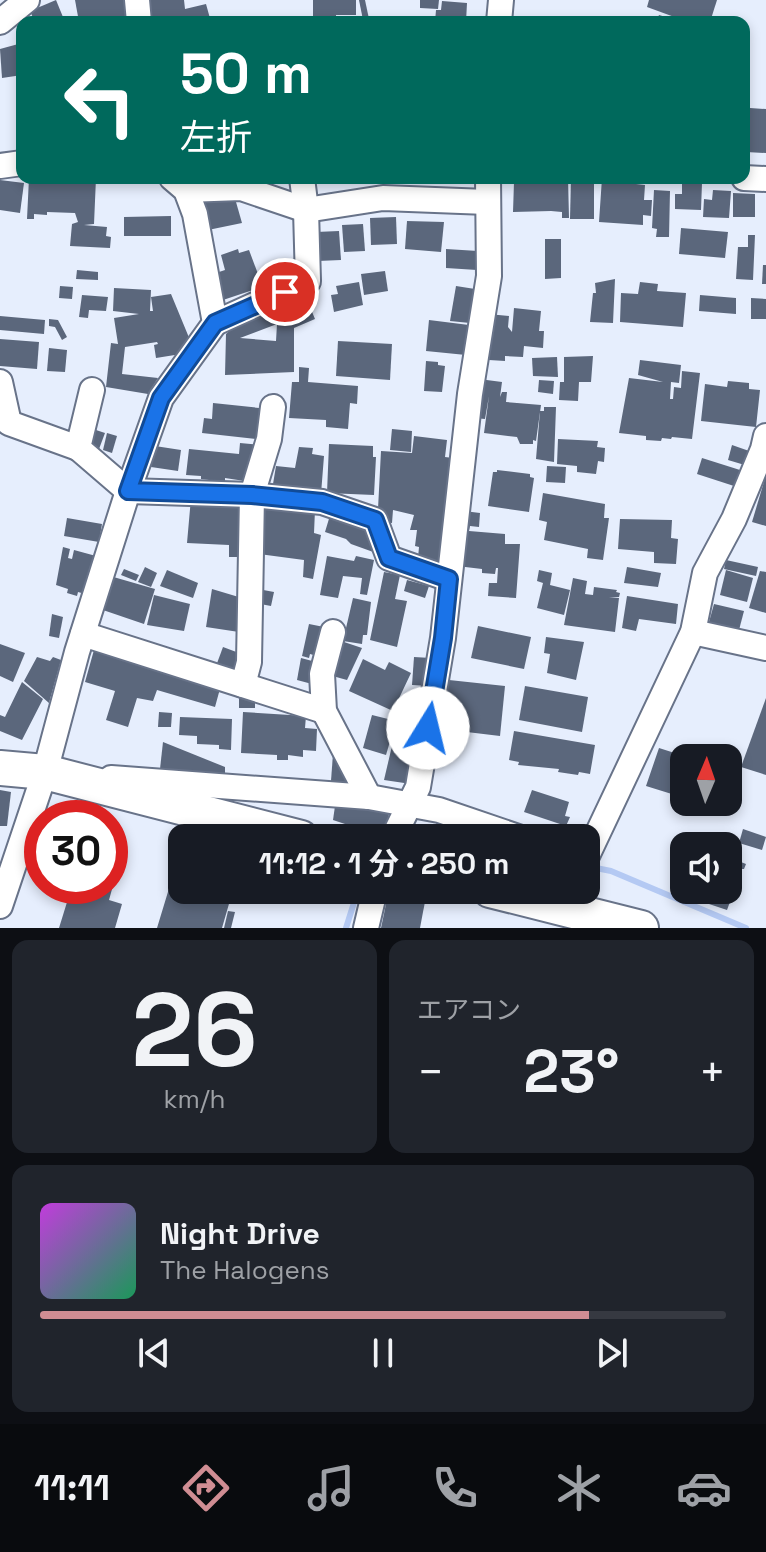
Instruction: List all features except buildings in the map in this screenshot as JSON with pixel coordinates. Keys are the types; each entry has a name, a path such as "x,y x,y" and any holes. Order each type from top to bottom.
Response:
{"main road":[{"path":"0,768 45,772 247,824"},
{"path":"584,904 641,928"}],"street":[{"path":"0,22 27,0"},
{"path":"179,184 241,188 306,210 383,198 487,190 489,276 470,394 443,638 418,787 400,824"},
{"path":"179,184 195,214 215,323"},
{"path":"0,906 45,772 83,634 128,491 161,398 215,323 308,281 303,184"},
{"path":"0,382 9,423 78,448 128,491 252,495 322,502 375,520 389,558 449,579"},
{"path":"78,448 92,390"},
{"path":"243,685 249,662 252,495 269,439 273,407"},
{"path":"600,828 693,632 705,573 734,519 766,436"},
{"path":"333,632 322,674 324,711 369,797"},
{"path":"693,632 766,648"},
{"path":"83,634 324,711"},
{"path":"45,772 369,797 439,810 480,824"},
{"path":"366,928 372,904"}],"waterway":[{"path":"600,869 746,928"},
{"path":"346,928 354,904"}],"route":[{"path":"285,292 215,323 161,398 128,491 252,495 322,502 375,520 389,558 449,579 428,728"}]}
